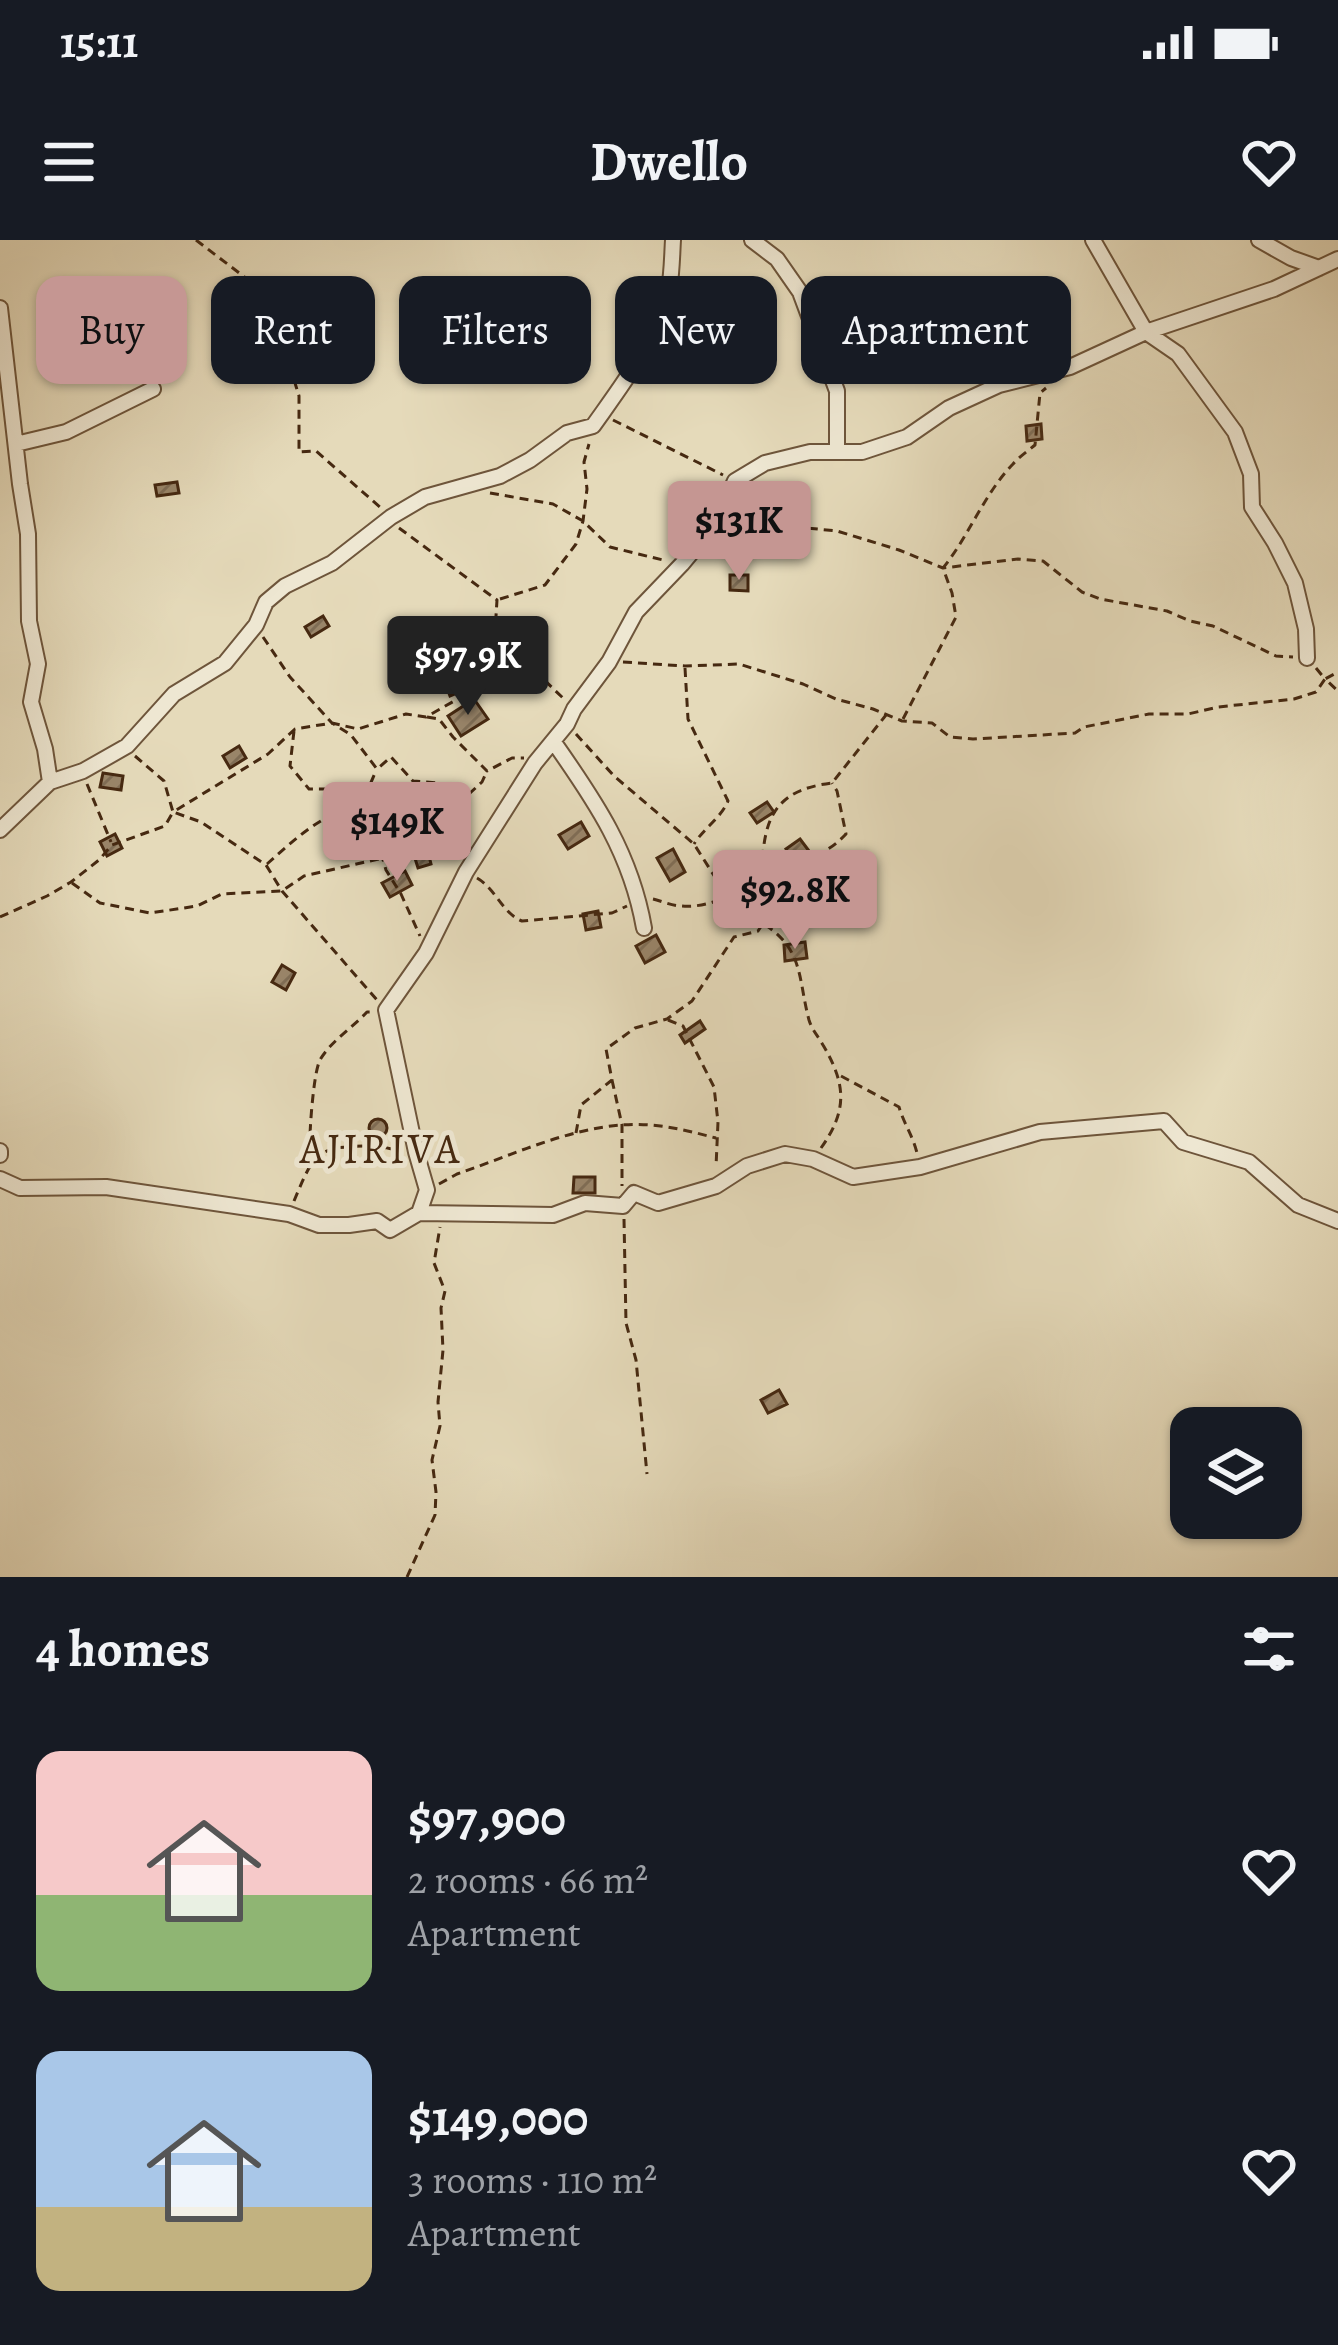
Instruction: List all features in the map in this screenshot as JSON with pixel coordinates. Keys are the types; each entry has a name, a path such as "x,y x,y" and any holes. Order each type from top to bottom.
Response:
{"street":[{"path":"0,830 50,782 83,771 127,746 174,694 225,663 256,625 266,602 285,586 332,563 424,497 500,476 567,433 593,426 642,353 665,302 673,240"},
{"path":"752,240 777,260 800,292 837,391 837,452"},
{"path":"1093,240 1146,332 1178,354 1235,432 1251,474 1252,507 1295,583 1307,658"},
{"path":"1259,240 1319,268"},
{"path":"1071,368 1146,332 1274,289 1338,259"},
{"path":"0,308 28,534 29,621 38,664 31,702 50,782"},
{"path":"419,1213 427,1190 386,1010 426,953 466,872 535,763 609,662 637,612 716,524 735,482 765,463 810,452 862,452 907,436 949,408 1007,384"},
{"path":"16,444 66,432 153,389"},
{"path":"553,741 593,797 630,869 644,928"},
{"path":"0,1179 20,1188 106,1187 289,1214 319,1225 377,1221 390,1230 419,1213 553,1215 585,1203 623,1206 634,1193 658,1203 716,1186 747,1166 785,1154 813,1159 853,1178 920,1167 1040,1132 1164,1121 1183,1142 1249,1162 1298,1205 1338,1221"}],"path":[{"path":"196,240 268,295 298,396 299,452 316,451 399,528 497,600"},
{"path":"943,568 1012,464 1035,446 1040,393 1051,384"},
{"path":"497,600 545,585 576,544 587,489 584,462 593,426 612,419 735,482"},
{"path":"490,493 553,504 583,521 610,547 682,564"},
{"path":"716,524 753,517 837,531 943,568 1018,559 1043,561 1082,592 1100,599 1167,611 1213,626 1276,656 1307,658 1338,691"},
{"path":"902,721 956,617 943,568"},
{"path":"497,600 494,648 498,666"},
{"path":"256,625 271,651 332,724 351,735 377,770"},
{"path":"609,662 739,664 902,721 932,723 950,737 973,739 1075,733 1149,714 1294,699 1316,692 1338,672"},
{"path":"426,717 477,688 498,666 520,664 538,674 574,709"},
{"path":"685,666 688,718 728,801 724,812 694,844"},
{"path":"0,916 70,883 112,845 165,826 173,812 268,754 295,729 332,724 358,729 406,714 439,719 487,771"},
{"path":"762,874 766,827 772,814 785,800 812,785 832,783 887,714"},
{"path":"566,724 614,776 694,844 730,894"},
{"path":"295,729 290,766 309,788 346,785 374,829 386,870 426,953"},
{"path":"127,746 164,781 173,812"},
{"path":"266,865 314,826 356,807 377,770 391,757 413,781 437,783 462,795 482,782 487,771 512,758 535,763"},
{"path":"83,771 112,845"},
{"path":"466,872 486,883 509,915 522,921 612,913 639,900 657,898 670,905 705,906 754,882 785,853 820,855 846,834 832,783"},
{"path":"173,812 201,822 266,865 282,891 386,1010"},
{"path":"70,883 100,903 150,913 197,906 222,894 282,891 304,876 383,858"},
{"path":"647,1474 636,1360 626,1323 622,1125 606,1049 635,1028 667,1019 692,1001 734,937 758,931 768,908 754,882"},
{"path":"764,923 783,936 793,951 810,1026 839,1075 840,1111 813,1159"},
{"path":"310,1162 316,1066 367,1012 386,1010"},
{"path":"667,1019 682,1026 714,1087 716,1186"},
{"path":"839,1075 899,1107 920,1167"},
{"path":"576,1133 581,1105 612,1080"},
{"path":"427,1190 457,1174 576,1133 622,1125 664,1126 716,1138"},
{"path":"289,1214 310,1162 320,1153 379,1145 416,1151"},
{"path":"407,1577 435,1515 432,1460 440,1426 445,1291 434,1263 440,1226 419,1213"}],"building":[{"path":"1041,424 1042,439 1027,441 1026,426"},
{"path":"177,482 179,493 157,496 155,485"},
{"path":"730,575 748,575 748,591 730,590"},
{"path":"323,616 329,626 311,637 305,627"},
{"path":"465,677 469,688 450,696 446,685"},
{"path":"474,699 488,719 461,736 448,716"},
{"path":"239,746 246,758 230,768 223,756"},
{"path":"103,773 123,776 121,790 100,787"},
{"path":"767,802 774,812 757,823 750,813"},
{"path":"581,822 589,836 568,849 559,835"},
{"path":"115,834 122,848 107,856 100,842"},
{"path":"800,839 809,851 794,861 786,849"},
{"path":"427,848 431,864 418,868 413,852"},
{"path":"673,849 685,872 670,881 657,858"},
{"path":"405,871 412,885 390,897 382,883"},
{"path":"598,911 601,927 586,930 583,914"},
{"path":"656,935 665,952 645,963 636,946"},
{"path":"805,942 807,958 785,961 784,945"},
{"path":"282,965 295,973 286,990 272,982"},
{"path":"700,1021 705,1029 685,1043 680,1035"},
{"path":"378,1119 387,1128 378,1137 369,1128"},
{"path":"574,1177 595,1177 595,1193 573,1193"},
{"path":"779,1390 787,1404 768,1413 761,1400"}],"district":[{"name":"AJIRIVA","path":"381,1148"}]}
